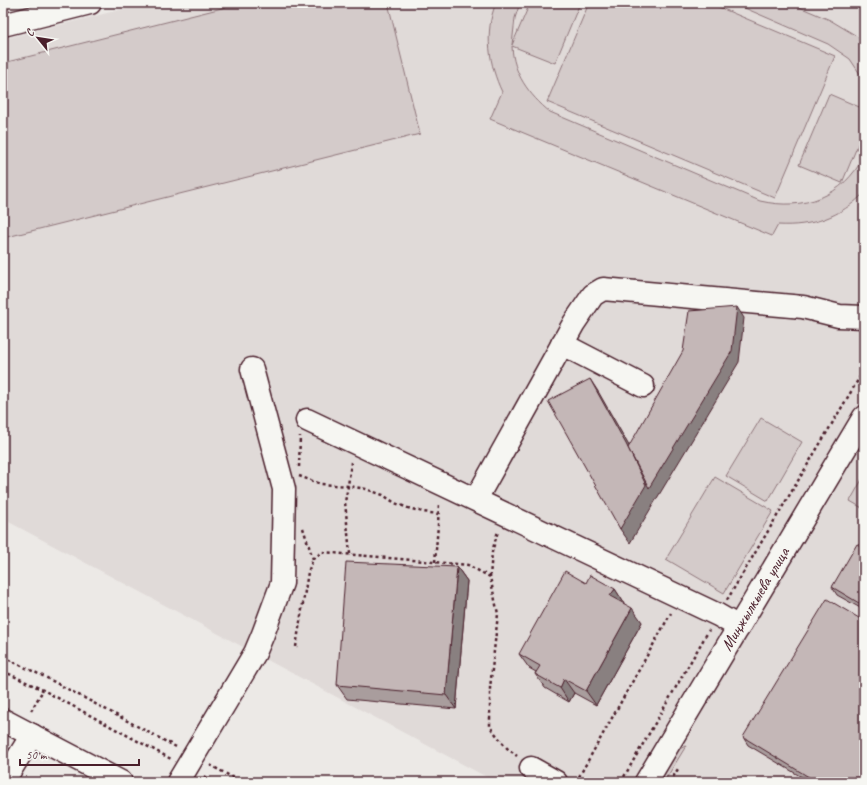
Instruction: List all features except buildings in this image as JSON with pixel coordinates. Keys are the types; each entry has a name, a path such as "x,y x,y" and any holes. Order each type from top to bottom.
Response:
{"street":[{"path":"3,25 90,3"},
{"path":"476,499 562,344 586,304 593,295 603,289 803,307 839,316 864,317"},
{"path":"562,344 643,386"},
{"path":"186,768 255,653 282,583 284,489 252,369"},
{"name":"Миңжылкыева улица","path":"646,782 864,416"},
{"path":"307,420 476,499 718,615 739,627"},
{"path":"3,720 121,782"},
{"path":"3,782 32,735"},
{"path":"531,768 556,782"}],"path":[{"path":"621,782 718,615 864,370"},
{"path":"350,554 345,502 351,455"},
{"path":"298,476 321,484 348,486 366,490 384,495 395,503 416,510 438,514"},
{"path":"435,562 439,497"},
{"path":"499,525 492,552 490,577 498,614 490,688 490,727 507,748 531,768"},
{"path":"296,647 308,572 313,559 322,552 468,565 490,577"},
{"path":"576,782 674,607"},
{"path":"3,657 45,677 186,768 242,782"},
{"path":"3,671 43,690 186,768 215,782"},
{"path":"31,711 43,690"}],"shaded area":[{"path":"147,3 864,3 864,782 496,782 7,521 3,505 3,39"},
{"path":"242,3 388,3 420,134 3,238 3,63"},
{"path":"496,3 520,3 515,18 512,45 530,3 580,3 555,63 512,46 515,65 524,83 535,98 550,112 760,201 776,204 807,202 821,198 845,182 864,156 864,193 846,208 825,219 802,224 778,225 772,236 490,119 502,92 491,60 489,37 492,14"},
{"path":"589,3 709,3 835,56 775,198 547,102"},
{"path":"733,3 790,3 830,20 855,35 864,43 864,80 850,59 828,44"},
{"path":"829,94 864,109 864,130 842,183 799,165"},
{"path":"761,418 802,442 768,501 726,476"},
{"path":"864,476 864,509 850,501"},
{"path":"715,477 773,511 724,593 666,559"},
{"path":"686,746 664,782 656,782 674,751"}]}
